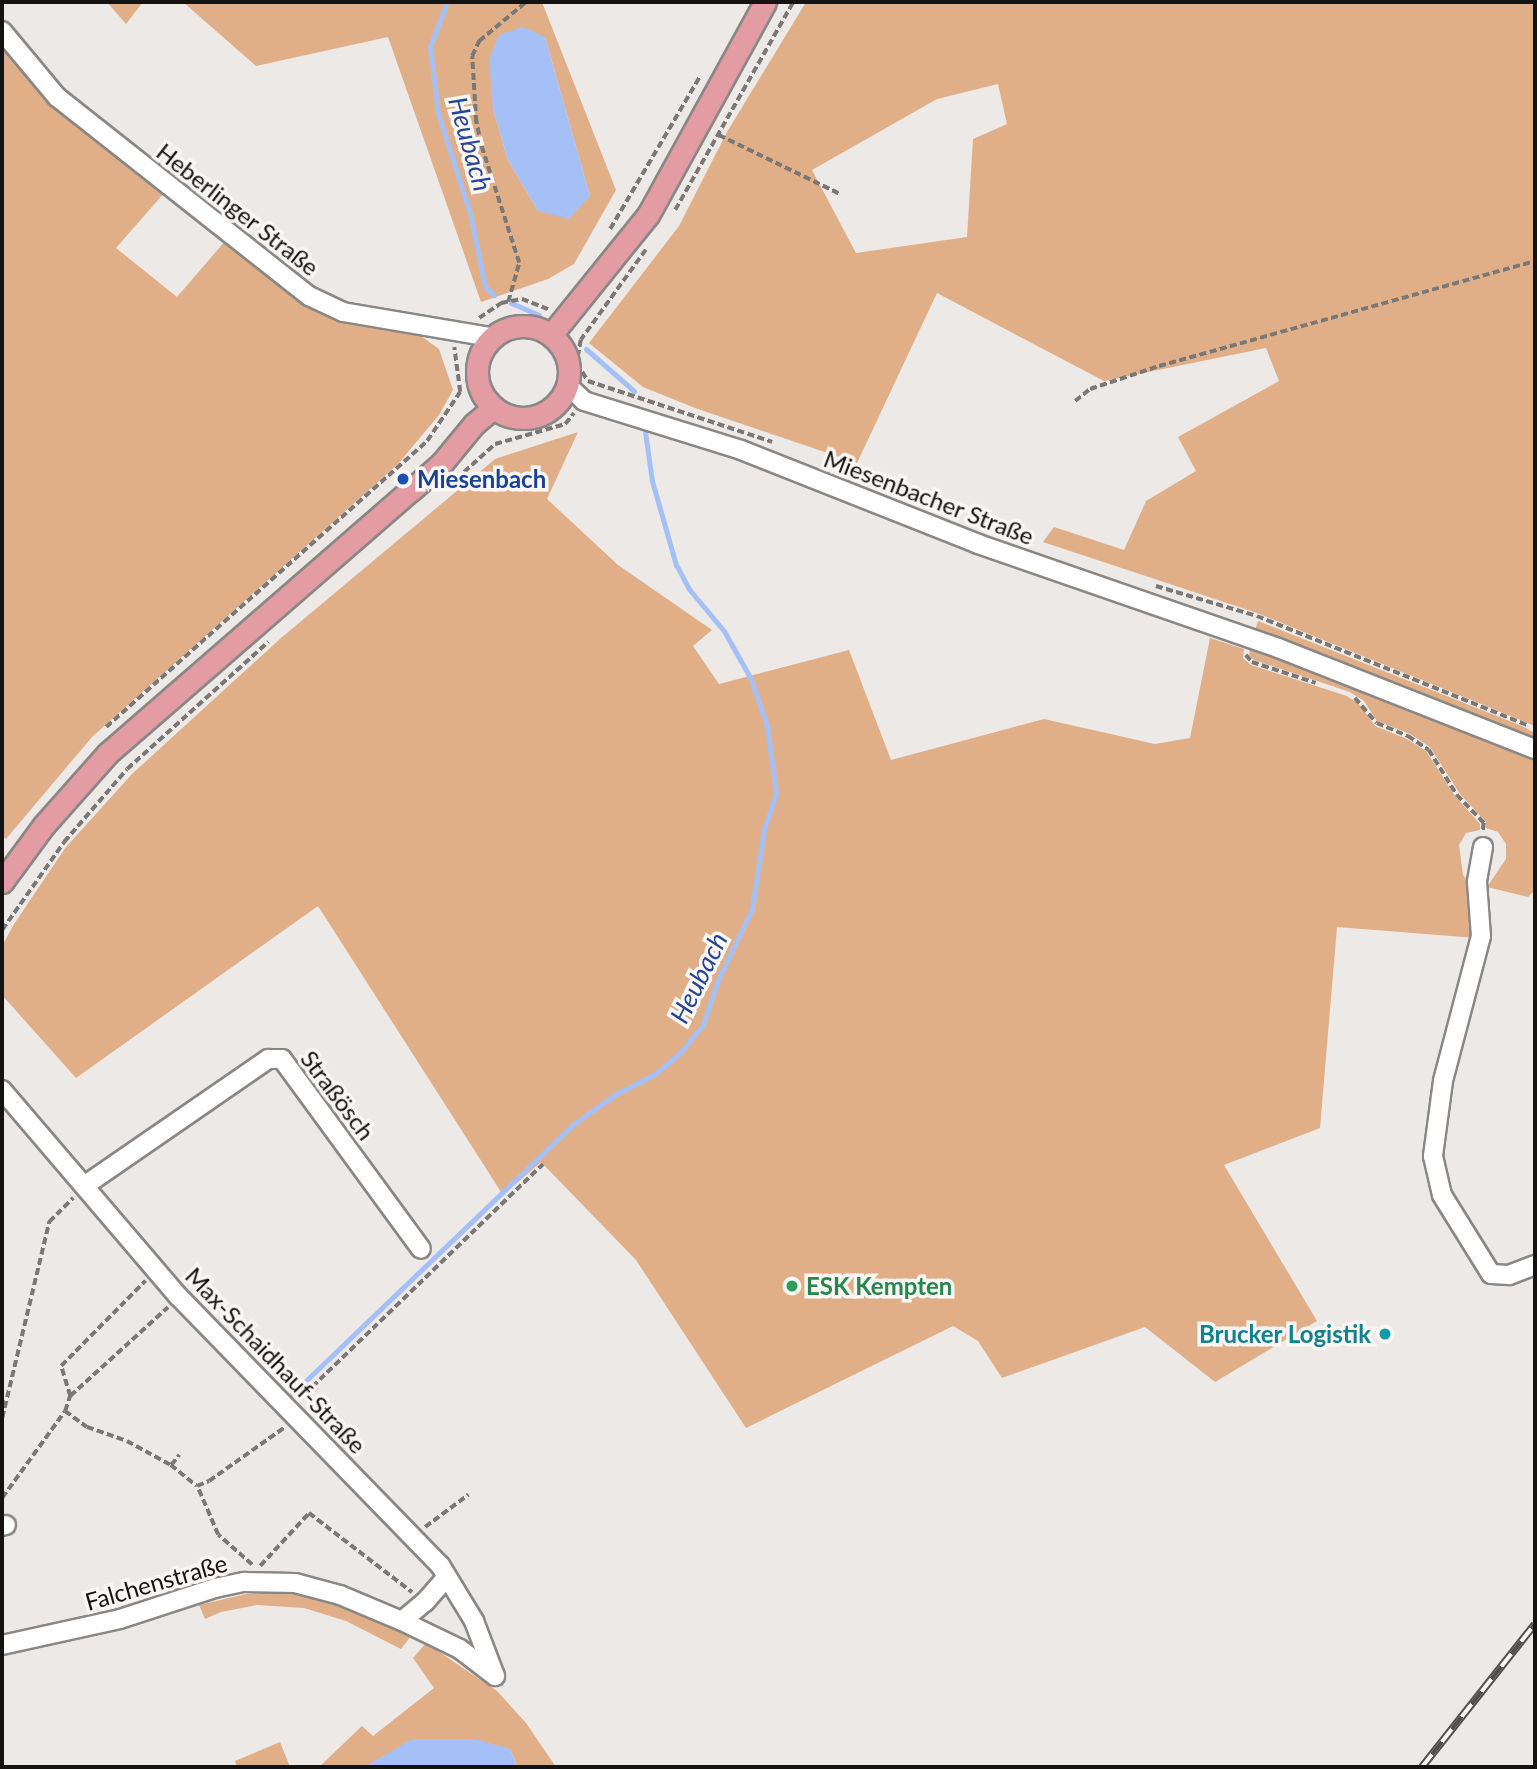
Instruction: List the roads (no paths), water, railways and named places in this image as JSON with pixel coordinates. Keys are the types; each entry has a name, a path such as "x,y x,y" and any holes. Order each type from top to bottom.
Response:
{"main road":[{"path":"551,335 648,215 765,2"},
{"path":"509,327 533,327 551,335 566,358 567,385 556,404 534,417 510,417 493,408 478,384 478,360 491,337 509,327"},
{"path":"2,882 44,825 108,753 431,473 474,424 493,408"}],"street":[{"name":"Heberlinger Straße","path":"2,31 57,97 309,296 343,312 464,330 491,337"},
{"name":"Miesenbacher Straße","path":"567,385 584,401 741,450 978,544 1278,648 1535,749"},
{"path":"1483,847 1477,882 1481,936 1443,1081 1433,1156 1442,1195 1491,1274 1509,1275 1535,1265"},
{"name":"Straßösch","path":"84,1186 268,1059 282,1059 421,1249"},
{"name":"Max-Schaidhauf-Straße","path":"2,1090 179,1297 295,1419 414,1535 447,1577 474,1620 495,1676"},
{"path":"402,1621 425,1602 447,1577"},
{"name":"Falchenstraße","path":"2,1645 108,1622 243,1582 295,1583 340,1595 402,1621 460,1649 495,1676"}],"water":[{"path":"523,27 545,37 590,196 569,219 538,211 508,160 493,109 489,60 499,35"},
{"path":"412,1739 475,1739 510,1749 518,1767 365,1767"}],"waterway":[{"name":"Heubach","path":"447,2 430,47 438,113 470,213 485,286 494,295"},
{"name":"Heubach","path":"511,303 539,315"},
{"name":"Heubach","path":"586,349 634,391"},
{"name":"Heubach","path":"292,1394 571,1126 616,1094 655,1074 680,1053 703,1025 718,980 752,909 764,830 776,792 767,726 751,679 724,631 689,589 676,565 652,481 645,432"}],"railway":[{"path":"1422,1767 1535,1624"}],"place":[{"name":"Miesenbach","path":"403,479"},
{"name":"ESK Kempten","path":"792,1286"},
{"name":"Brucker Logistik","path":"1385,1334"}]}
